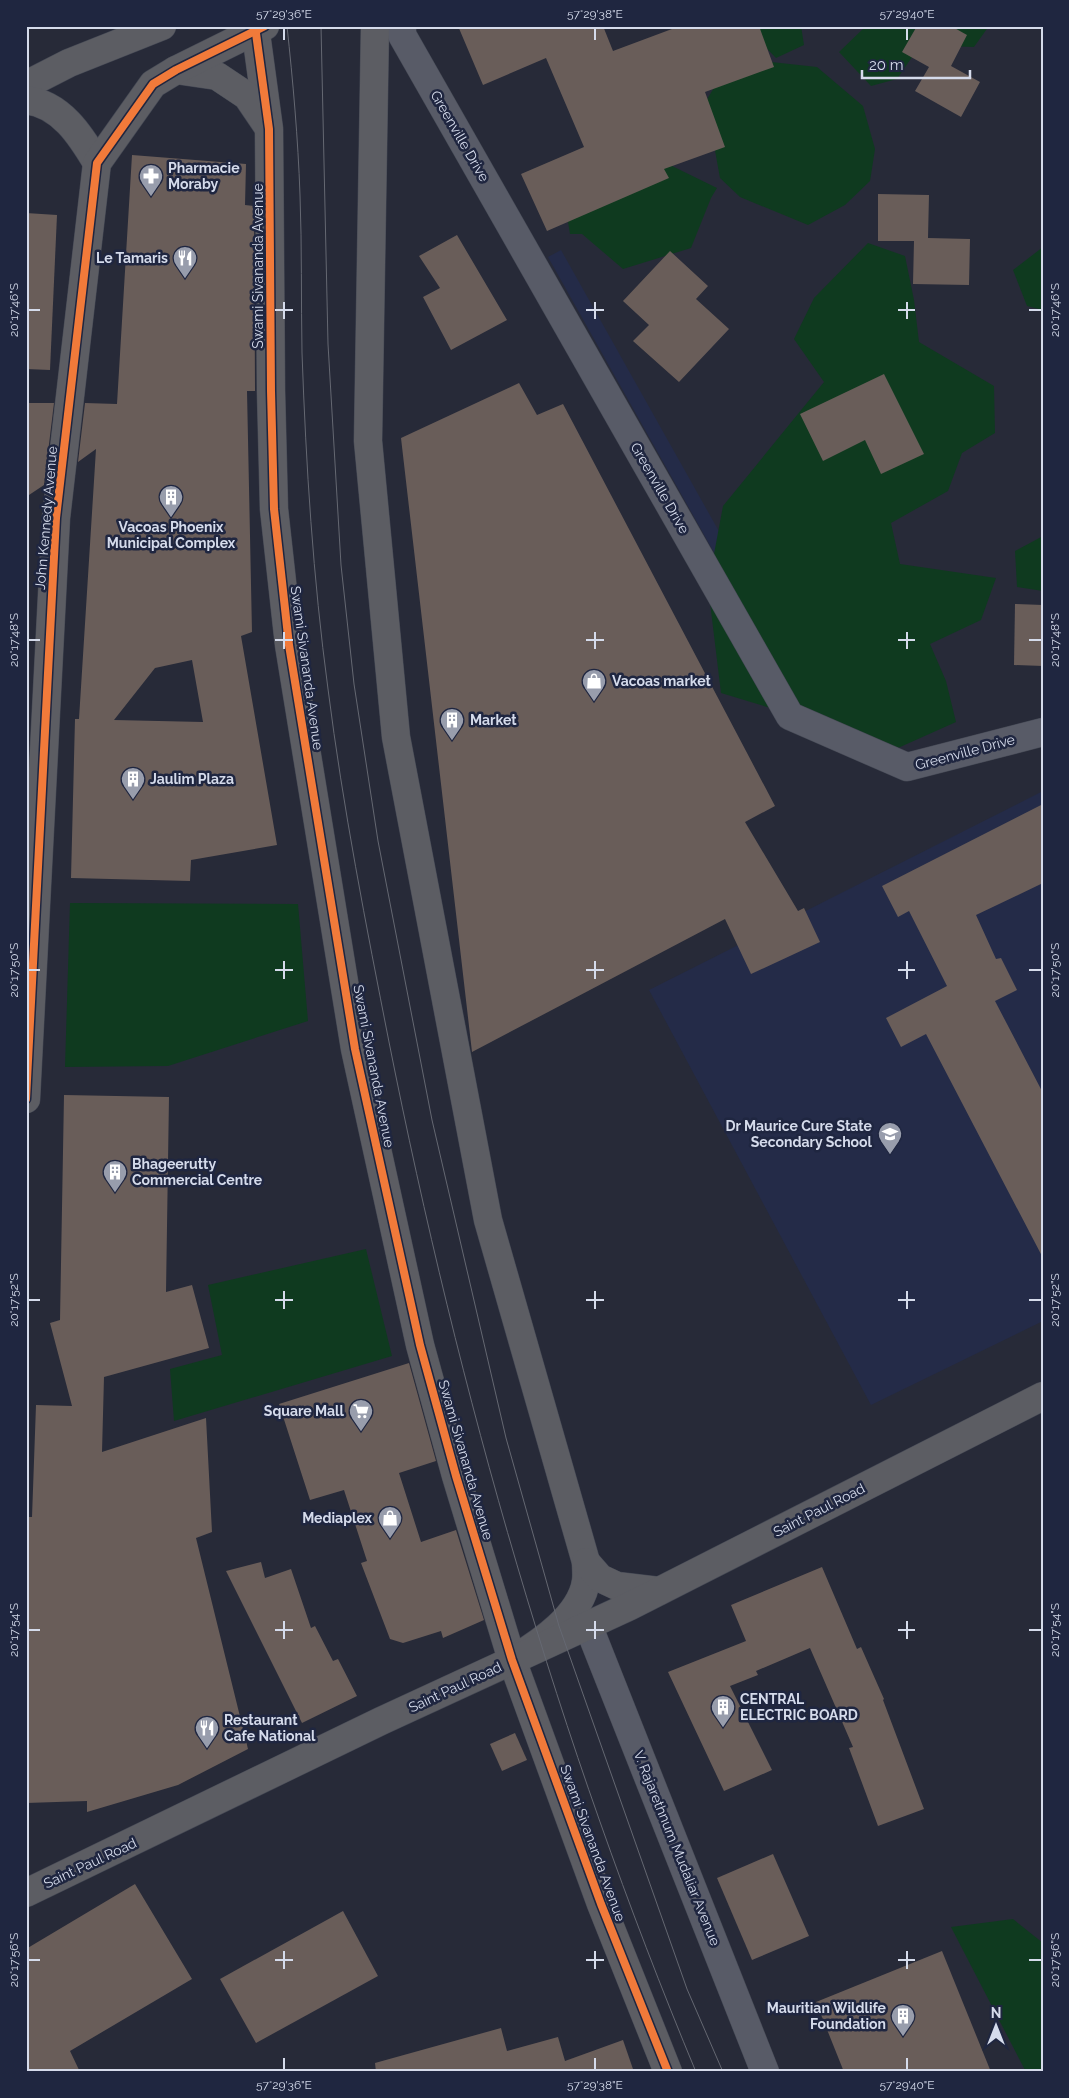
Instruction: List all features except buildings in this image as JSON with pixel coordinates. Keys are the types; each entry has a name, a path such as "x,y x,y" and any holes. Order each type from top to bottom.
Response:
{"street":[{"path":"26,85 69,63 162,26"},
{"path":"375,26 368,441 396,737 488,1220 586,1562 586,1583 576,1605 560,1626 541,1642 512,1660"},
{"name":"Greenville Drive","path":"402,26 402,35 790,716 907,767 1043,732"},
{"name":"John Kennedy Avenue","path":"26,1099 36,740 56,518 97,163 153,84 176,70 259,28"},
{"name":"Swami Sivananda Avenue","path":"259,28 269,129 274,509 289,645 356,1049 420,1345 456,1476 512,1660 601,1904 668,2072"},
{"path":"176,70 217,76 247,96 269,129"},
{"path":"26,100 36,101 53,110 70,123 97,163"},
{"name":"Saint Paul Road","path":"26,1893 659,1591 1043,1396"},
{"path":"586,1562 600,1578 617,1586 659,1591"},
{"name":"V. Rajarethnum Mudaliar Avenue","path":"588,1625 765,2072"}],"shaded area":[{"path":"561,250 757,599 744,606 548,257"},
{"name":"Dr Maurice Cure State Secondary School","path":"1043,791 1043,1321 871,1405 649,990"}],"green space":[{"path":"745,26 801,26 804,45 776,58"},
{"path":"866,26 989,26 974,47 944,46 923,41 897,79 871,86 839,52"},
{"path":"761,61 817,67 863,106 875,149 870,181 845,205 808,225 740,197 720,178 706,101 727,66"},
{"path":"668,164 717,188 711,198 691,248 623,269 582,234 570,234 564,197"},
{"path":"868,243 905,256 914,300 919,342 994,386 995,433 962,453 948,491 891,523 900,564 996,578 981,620 930,644 946,681 956,722 889,752 830,726 721,693 708,586 723,506 824,382 794,339 814,298"},
{"path":"1043,247 1043,310 1027,306 1013,270"},
{"path":"1043,536 1043,591 1017,587 1015,551"},
{"path":"70,903 298,904 308,1021 168,1066 65,1067"},
{"path":"366,1249 392,1356 174,1421 170,1369 222,1355 208,1285"},
{"path":"1013,1919 1043,1943 1043,2072 1026,2072 951,1927"}],"tram line":[{"path":"287,26 299,174 302,353 308,479 318,605 328,689 348,822 389,1042 447,1305 517,1565 600,1821 646,1947 696,2072"},
{"path":"321,26 328,344 341,565 354,684 378,841 432,1120 506,1438 559,1626 687,1989 723,2072"}],"cycle path":[{"path":"255,26 269,129 274,509 289,645 355,1049 420,1345 456,1476 512,1660 601,1904 668,2072"},
{"path":"26,1099 56,518 97,163 153,84 176,70 265,26"}],"place":[{"name":"Pharmacie Moraby","path":"151,197"},
{"name":"Le Tamaris","path":"185,279"},
{"name":"Vacoas Phoenix Municipal Complex","path":"171,518"},
{"name":"Vacoas market","path":"594,702"},
{"name":"Market","path":"452,741"},
{"name":"Jaulim Plaza","path":"133,800"},
{"name":"Dr Maurice Cure State Secondary School","path":"890,1155"},
{"name":"Bhageerutty Commercial Centre","path":"115,1193"},
{"name":"Square Mall","path":"361,1432"},
{"name":"Mediaplex","path":"390,1539"},
{"name":"CENTRAL ELECTRIC BOARD","path":"723,1728"},
{"name":"Restaurant Cafe National","path":"207,1749"},
{"name":"Mauritian Wildlife Foundation","path":"903,2037"}]}
